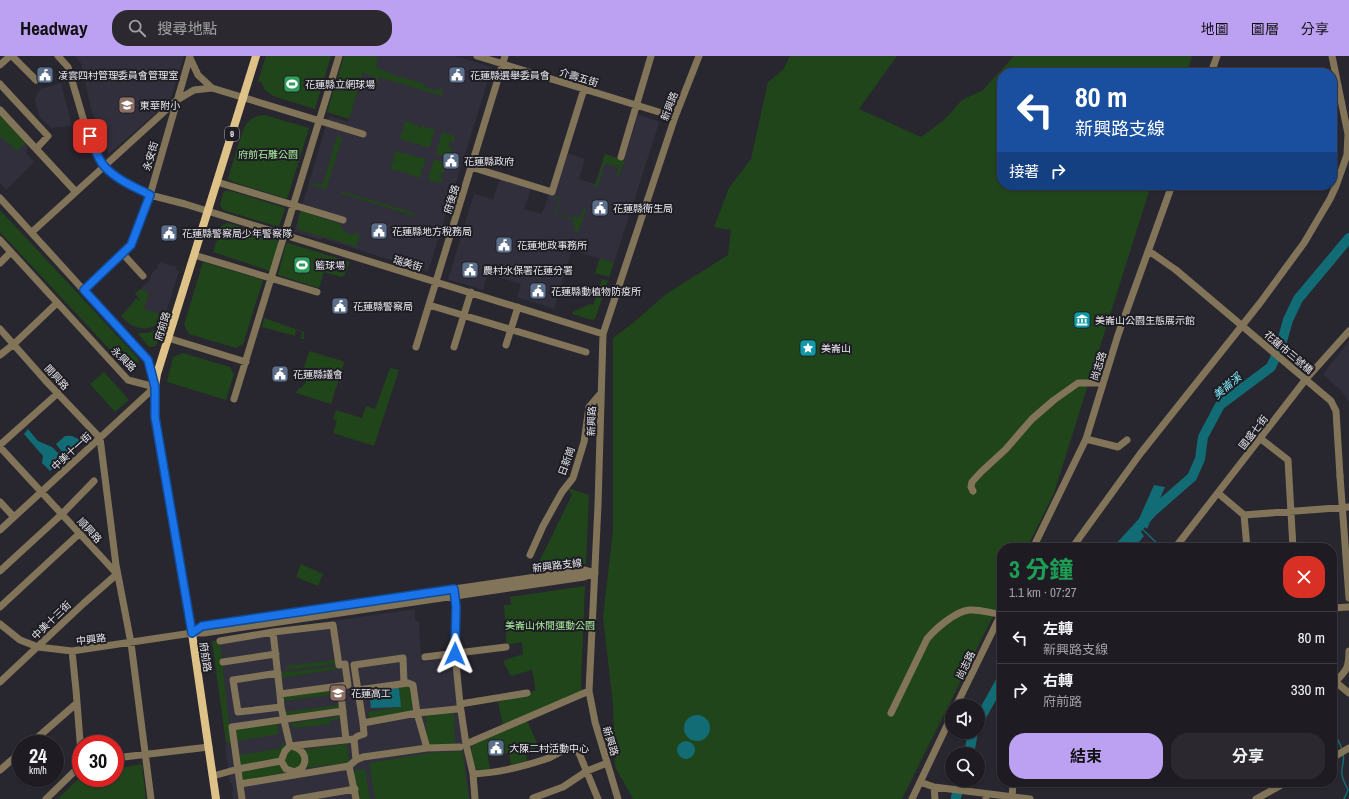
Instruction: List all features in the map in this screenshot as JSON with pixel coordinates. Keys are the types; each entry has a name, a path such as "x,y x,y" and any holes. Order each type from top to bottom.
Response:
{"main road":[{"name":"府前路","path":"216,799 192,633 155,417 155,387 157,374 256,56"}],"street":[{"path":"0,65 11,56 36,80"},
{"path":"58,56 68,67 85,122 98,157 104,166"},
{"path":"234,399 339,56"},
{"name":"介壽五街","path":"477,56 675,117"},
{"name":"府後路","path":"416,347 505,56"},
{"path":"621,157 651,56"},
{"name":"新興路","path":"616,798 595,722 589,691 598,505 603,334 675,117 699,56"},
{"path":"1213,68 1217,56"},
{"path":"1332,56 1334,68"},
{"path":"190,57 198,75 212,88"},
{"name":"永安街","path":"84,290 131,245 150,195 190,57"},
{"path":"1337,80 1348,134 1347,155 1337,182"},
{"path":"0,84 48,136 36,149"},
{"path":"32,232 177,100 194,90 212,88 363,134"},
{"path":"471,167 552,192 584,89"},
{"path":"0,110 76,192"},
{"name":"瑞美街","path":"104,166 119,178 150,195 471,292 603,334"},
{"path":"217,182 343,220"},
{"name":"尚志路","path":"1035,543 1086,439 1118,335 1170,190"},
{"path":"1076,543 1140,454 1260,303 1290,262 1307,238 1334,190"},
{"name":"永興路","path":"0,198 148,360 155,387 128,380 0,240"},
{"name":"花蓮市三號橋","path":"1149,251 1176,270 1331,401 1336,411 1340,476 1346,507 1349,598"},
{"path":"0,263 11,252"},
{"path":"122,253 143,276"},
{"path":"194,255 317,292"},
{"path":"454,347 471,292"},
{"path":"0,355 14,344 57,303"},
{"path":"429,304 463,316 586,352"},
{"path":"506,346 518,307"},
{"name":"開興路","path":"0,329 100,438"},
{"name":"國盛七街","path":"1179,543 1306,379 1349,331"},
{"path":"168,338 246,362"},
{"path":"973,491 971,487 972,482 1006,449 1032,419 1049,404 1078,383 1103,383"},
{"name":"中美十一街","path":"0,530 155,387"},
{"name":"日新崗","path":"530,555 553,508 562,492 573,478 584,442 589,407 601,392"},
{"path":"0,446 58,393"},
{"path":"100,438 117,574 131,643 151,799"},
{"path":"1086,439 1118,447 1127,440"},
{"path":"1261,439 1288,460 1293,543"},
{"name":"順興路","path":"0,446 117,574"},
{"path":"0,571 62,514 94,481"},
{"path":"1218,493 1244,515 1247,543"},
{"path":"0,502 14,517"},
{"path":"1244,515 1291,510 1346,507"},
{"path":"0,607 80,533"},
{"name":"新興路支線","path":"192,633 202,626 455,593 584,570 595,573"},
{"name":"中美十三街","path":"0,682 117,574"},
{"path":"455,593 455,654 458,707 463,746 473,774 475,799"},
{"path":"1337,608 1349,607"},
{"path":"891,713 927,639 933,632 947,620 965,610 997,613"},
{"name":"尚志路","path":"959,699 997,621"},
{"name":"中興路","path":"0,624 20,640 38,647 51,650 72,651 192,633"},
{"path":"220,641 273,632 333,625 339,665 345,664 348,685 280,694"},
{"path":"273,632 281,707 292,746"},
{"path":"426,657 506,647"},
{"path":"72,651 80,735"},
{"path":"1337,677 1348,667 1349,651"},
{"path":"223,662 276,654"},
{"path":"281,761 285,751 292,746 350,739 364,734 354,665 402,658 404,684"},
{"path":"278,673 233,680 238,712 281,707"},
{"path":"358,690 408,683 413,685 417,713 428,748"},
{"path":"1337,683 1349,693"},
{"path":"340,686 343,711 356,760"},
{"path":"240,784 295,773 349,766 356,760 363,758 428,748 463,746 589,691"},
{"path":"363,723 458,707 527,693"},
{"path":"40,735 77,703"},
{"path":"242,799 232,727 343,711"},
{"path":"912,799 945,730"},
{"path":"292,746 301,750 305,760 302,768 295,773"},
{"path":"124,757 209,747"},
{"path":"473,774 510,770 548,758 567,748 571,748 579,753 598,799"},
{"path":"1337,755 1347,749"},
{"path":"0,770 12,760"},
{"path":"213,776 238,769 281,761"},
{"path":"281,761 286,769 295,773"},
{"path":"533,798 563,787 587,771 607,763"},
{"path":"349,766 356,799"},
{"path":"46,799 72,774"},
{"path":"920,782 934,787 1030,799"},
{"path":"934,787 935,799"},
{"path":"1010,797 1012,787"},
{"path":"1256,799 1278,787"},
{"path":"296,799 341,795 354,789"}],"shaded area":[{"name":"東華附小","path":"75,56 184,56 170,101 109,154 91,109 81,63"},
{"name":"花蓮縣政府","path":"373,56 455,56 492,68 428,272 322,238 321,240 294,232 329,116 348,122 363,73 367,74"},
{"path":"61,83 72,126 51,128 39,116 35,99 40,89"},
{"path":"0,111 29,139 26,153 34,162 6,190 0,183"},
{"path":"637,114 658,121 659,123 614,263 572,250 554,309 517,297 521,284 488,274 483,290 448,279 474,194 493,199 500,179 531,189 524,209 542,214 549,194 554,195 567,153 585,159 579,179 595,184 605,154 624,160 636,122"},
{"path":"161,262 177,267 176,270 179,271 165,316 152,327 139,328 130,325 121,316 136,298 138,300 140,299 135,294 149,281 152,273 159,266 157,265"},
{"path":"1349,341 1349,402 1343,393 1323,374"},
{"name":"花蓮高工","path":"415,609 415,620 419,622 421,655 423,662 453,657 470,799 233,799 232,783 230,783 225,745 227,744 217,680 214,642 263,631"}],"green space":[{"name":"花蓮縣立網球場","path":"266,56 331,56 315,109 273,96 265,90 261,82 258,81"},
{"name":"花蓮縣立網球場","path":"344,56 378,56 376,65 377,68 397,76 425,84 424,87 438,91 440,87 442,88 442,96 379,77 376,86 373,85 375,77 363,73 349,119 327,112"},
{"path":"790,56 897,56 859,109 921,137 944,120 962,100 983,90 997,75 997,190 1149,190 1054,493 1029,543 997,543 997,608 952,699 945,699 945,713 902,799 633,799 615,767 613,705 603,617 613,530 613,338 633,323 666,294 728,255 731,230 714,227 729,188 751,159 768,82 783,70"},
{"path":"1014,56 1192,56 1188,68 1003,68"},
{"path":"0,111 29,139 17,151 0,136"},
{"name":"府前石雕公園","path":"264,115 309,128 287,199 233,182 228,178 243,130 249,121 257,116"},
{"path":"405,121 418,125 419,128 423,126 435,130 433,137 431,137 432,140 429,148 402,140 400,137 404,129 403,127"},
{"path":"442,132 454,136 455,138 454,142 450,141 448,145 452,148 449,158 436,154"},
{"path":"337,136 342,138 326,189 309,184 323,184"},
{"path":"396,150 401,153 426,159 423,168 421,169 422,172 420,178 408,174 406,171 403,172 390,169 392,163 395,161 393,159"},
{"path":"605,154 627,162 624,162 619,176 615,179 619,168 605,163 597,188 591,184 595,185"},
{"path":"434,159 447,163 444,174 440,173 439,177 443,178 439,183 428,180"},
{"path":"343,184 341,191 414,213 414,216 340,193"},
{"path":"224,191 231,191 285,208 279,227 223,210 220,204"},
{"path":"553,197 560,198 556,213 574,218 575,216 580,218 584,208 586,209 578,232 574,231 574,220 554,213 559,199"},
{"path":"0,210 138,358 139,362 134,369 127,368 0,232"},
{"path":"300,212 305,212 340,224 343,230 349,235 360,233 356,248 353,245 299,230 297,225"},
{"path":"228,223 276,238 279,243 270,271 213,252 222,225"},
{"path":"288,243 350,262 344,276 341,277 324,272 319,288 278,275 286,244"},
{"path":"600,258 614,263 609,277 595,273"},
{"path":"203,262 263,280 243,344 236,348 189,334 184,325"},
{"path":"602,279 608,281 595,319 592,320 572,314 573,312 590,304 593,305"},
{"path":"140,289 149,292 144,309 165,316 155,326 149,328 132,325 121,316 136,298 138,300 140,299 135,294"},
{"path":"264,318 304,332 304,339 301,339 302,332 296,330 295,336 262,327"},
{"path":"158,329 161,330 156,346 149,347 139,333 148,333"},
{"path":"309,351 343,361 344,363 331,404 296,393 297,390 306,382 307,375 304,368"},
{"path":"183,353 230,367 234,374 226,400 167,382 173,357"},
{"path":"390,368 399,370 374,446 333,433 337,420 333,419 336,410 362,418 366,406 375,409"},
{"path":"104,372 129,400 115,412 90,384"},
{"path":"568,488 589,495 586,564 534,572 572,495"},
{"path":"301,564 323,574 318,586 296,577"},
{"name":"美崙山休閒運動公園","path":"585,586 581,682 582,691 503,725 498,702 535,691 532,670 511,676 503,661 523,654 522,642 507,645 504,605 511,605 510,597"},
{"path":"212,641 220,641 229,724 233,742 226,743"},
{"path":"335,660 336,664 286,670 286,666"},
{"path":"339,666 339,669 280,678 279,673"},
{"path":"411,685 413,704 411,705 413,713 369,719 368,712 401,707 399,688"},
{"path":"338,688 338,694 283,701 282,695"},
{"path":"340,705 341,712 285,719 283,712"},
{"path":"454,713 455,745 427,746 426,714"},
{"path":"341,716 341,719 330,720 330,724 293,728 292,723"},
{"path":"277,720 279,734 237,741 234,726"},
{"path":"527,721 539,747 526,753 527,762 511,765 509,753 488,756 490,771 474,769 471,745"},
{"path":"281,743 284,743 283,750 276,759 243,765 240,764 239,755 282,748"},
{"path":"347,744 349,763 304,768 302,750"},
{"path":"460,748 463,756 469,799 375,799 370,763 429,753 460,751"},
{"path":"293,749 296,749 304,760 298,769 288,768 283,757"},
{"path":"142,764 146,799 58,799 72,785 72,787 124,787 124,767"},
{"path":"280,765 285,770 285,773 241,781 240,772"},
{"path":"365,769 370,799 357,799 352,771"}],"water":[{"path":"28,429 38,441 52,447 63,458 50,471 42,463 43,456 24,434"},
{"path":"65,436 72,436 80,440 65,456 56,444"},
{"path":"1154,485 1165,487 1147,529 1138,521"},
{"path":"1139,529 1144,536 1138,543 1128,543"},
{"path":"399,688 401,707 371,708 369,690"},
{"path":"697,715 706,719 710,728 706,737 697,741 688,737 684,728 688,719"},
{"path":"686,741 692,744 695,750 692,756 686,759 680,756 677,750 680,744"}],"waterway":[{"name":"美崙溪","path":"1124,543 1152,512 1192,477 1200,459 1203,437 1220,405 1271,367 1281,345 1288,320 1298,299 1349,238"},
{"path":"1139,526 1157,543"},
{"name":"美崙溪","path":"985,709 997,688"},
{"name":"美崙溪","path":"970,747 972,739"},
{"path":"1337,740 1342,749"},
{"path":"1343,754 1344,759 1342,776 1348,790 1344,799"},
{"name":"美崙溪","path":"956,799 960,787"}],"place":[{"name":"凌雲四村管理委員會管理室","path":"45,75"},
{"name":"花蓮縣選舉委員會","path":"457,75"},
{"name":"花蓮縣立網球場","path":"292,84"},
{"name":"東華附小","path":"127,105"},
{"name":"花蓮縣政府","path":"451,161"},
{"name":"花蓮縣衛生局","path":"600,208"},
{"name":"花蓮縣地方稅務局","path":"379,231"},
{"name":"花蓮縣警察局少年警察隊","path":"169,233"},
{"name":"花蓮地政事務所","path":"504,245"},
{"name":"籃球場","path":"302,265"},
{"name":"農村水保署花蓮分署","path":"470,270"},
{"name":"花蓮縣動植物防疫所","path":"538,291"},
{"name":"花蓮縣警察局","path":"340,306"},
{"name":"美崙山公園生態展示館","path":"1082,320"},
{"name":"美崙山","path":"808,348"},
{"name":"花蓮縣議會","path":"280,374"},
{"name":"花蓮高工","path":"338,693"},
{"name":"大陳二村活動中心","path":"496,748"}],"route":[{"path":"90,136 98,157 104,166 115,176 150,195 131,245 84,290 148,360 155,387 155,417 192,633 202,626 454,589 456,607 455,654"}]}
